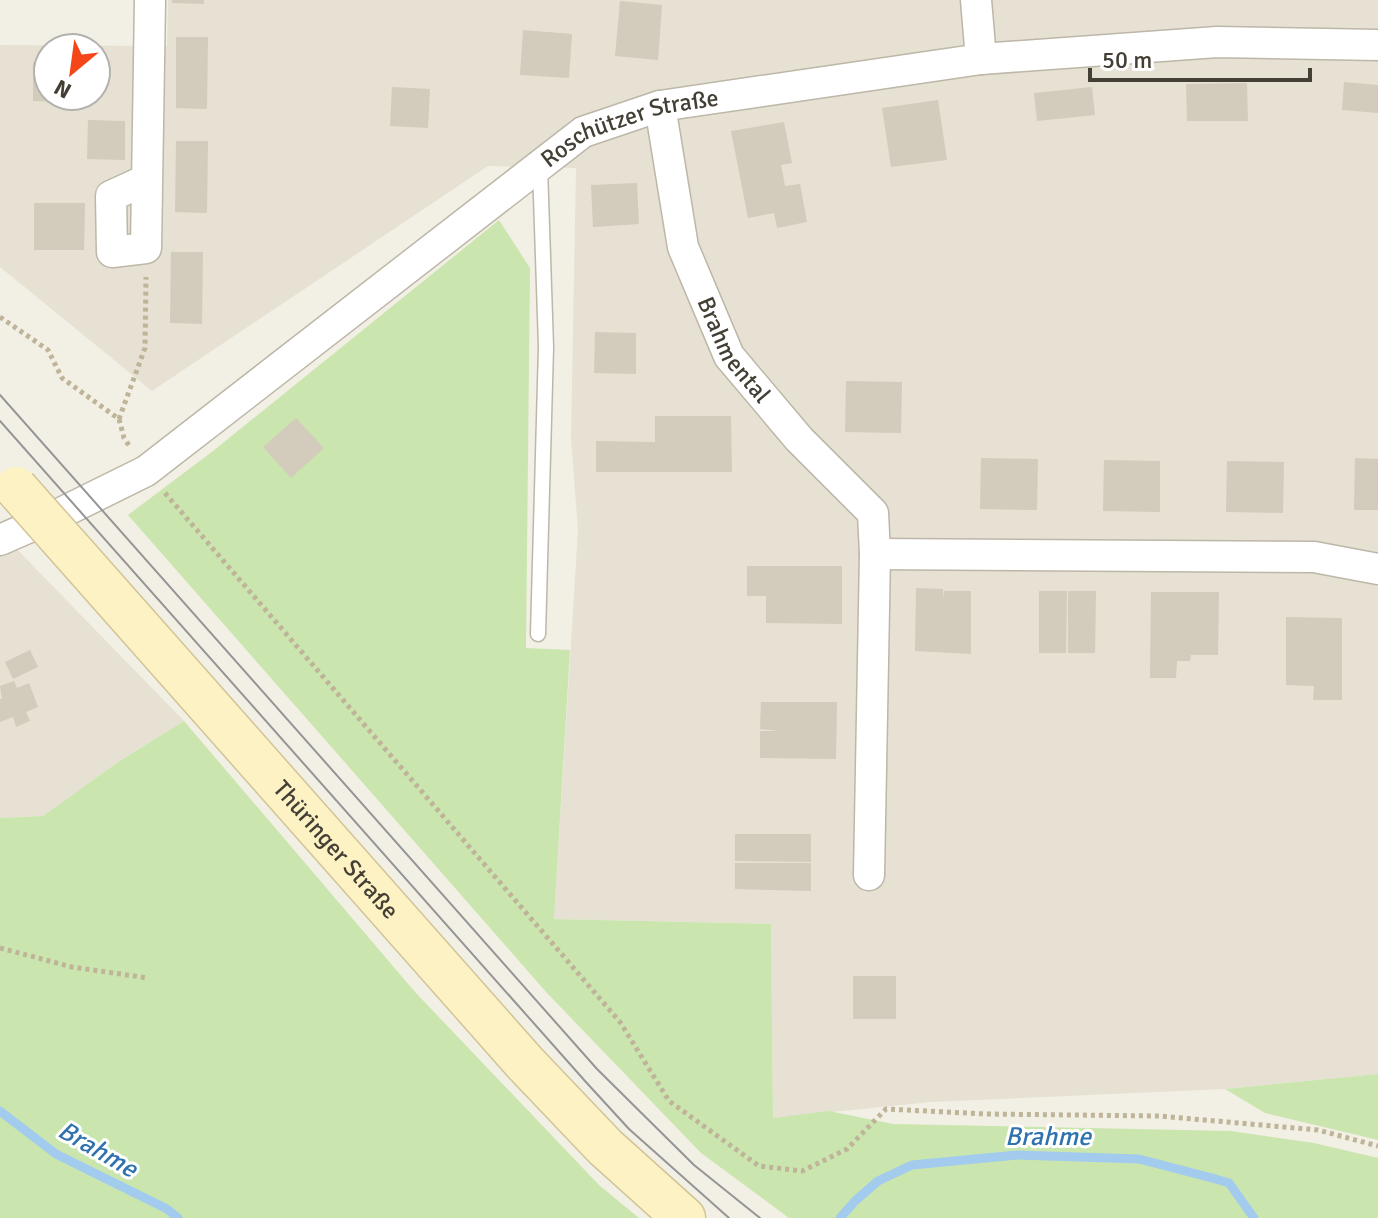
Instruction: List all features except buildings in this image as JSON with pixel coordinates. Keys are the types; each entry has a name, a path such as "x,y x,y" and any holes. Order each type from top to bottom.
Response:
{"main road":[{"name":"Thüringer Straße","path":"8,479 525,1063 605,1147 684,1218"}],"street":[{"path":"146,248 150,0"},
{"path":"976,0 981,59"},
{"name":"Roschützer Straße","path":"0,540 146,471 583,132 660,106 981,59 1217,42 1378,45"},
{"name":"Brahmental","path":"660,106 683,247 729,356 799,439 873,513 875,554 869,875"},
{"path":"875,554 1314,557 1378,569"}],"lane":[{"path":"538,634 546,347 540,166"}],"path":[{"path":"146,248 145,348 119,419 124,438 146,471 620,1022 669,1101 759,1166 802,1171 847,1149 886,1109 986,1114 1159,1116 1318,1130 1378,1146"},
{"path":"0,317 48,350 62,378 119,419"},
{"path":"0,948 72,967 148,978"}],"shaded area":[{"path":"168,0 1378,0 1378,1074 1225,1089 931,1102 773,1118 771,924 554,919 578,530 571,439 576,168 488,166 152,391 0,267 0,45 32,45 32,112 112,112 112,46 167,46"},
{"path":"0,532 184,721 118,762 43,816 0,818"}],"green space":[{"path":"499,220 530,268 526,648 570,650 554,919 771,924 773,1118 829,1111 893,1124 1231,1131 1314,1143 1378,1158 1378,1218 789,1218 701,1153 547,993 128,515 213,451"},
{"path":"184,721 415,992 599,1185 639,1218 0,1218 0,818 43,816 118,762"},
{"path":"1378,1074 1378,1140 1265,1113 1225,1089"}],"waterway":[{"name":"Brahme","path":"0,1111 56,1154 167,1209 178,1218"},
{"name":"Brahme","path":"840,1218 878,1181 912,1165 1017,1155 1139,1159 1212,1178 1229,1183 1254,1218"}],"tram line":[{"path":"0,395 597,1069 694,1165 760,1218"},
{"path":"0,421 585,1081 629,1129 729,1218"}]}
